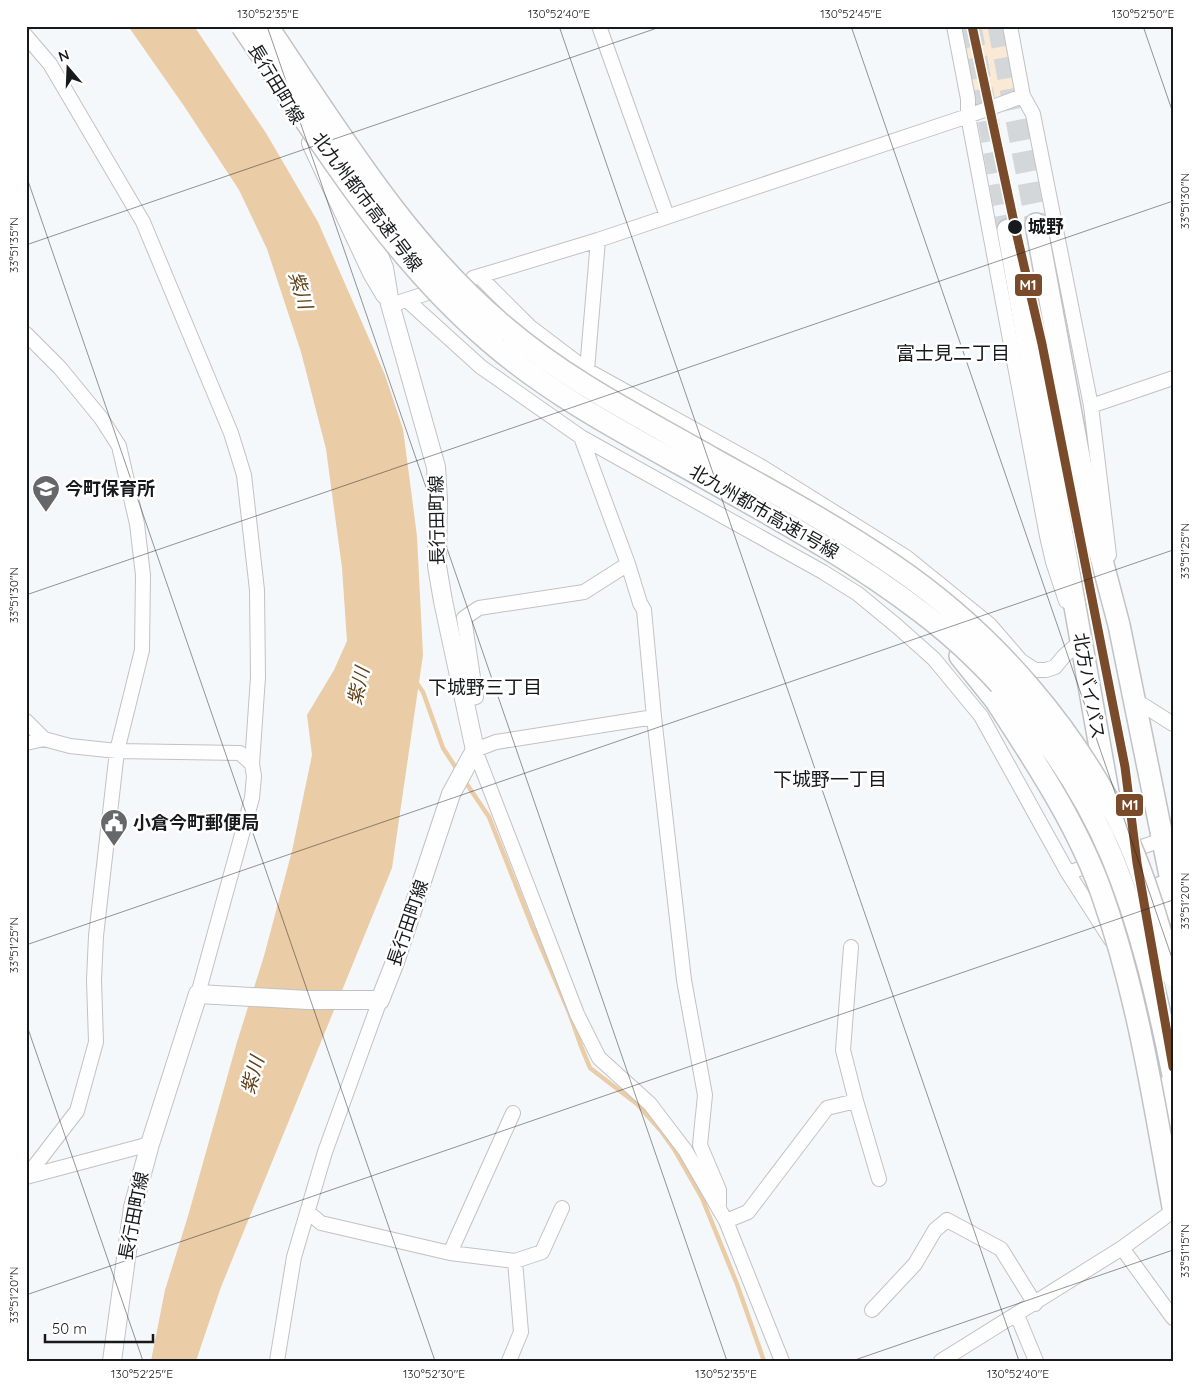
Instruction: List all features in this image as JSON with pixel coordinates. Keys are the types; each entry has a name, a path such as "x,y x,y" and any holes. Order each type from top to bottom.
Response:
{"highway":[{"name":"北九州都市高速1号線","path":"242,26 377,221 409,261 448,304 490,342 535,377 581,407 794,528 881,582 924,614 999,683 1032,724 1061,765 1088,809 1103,839 1128,899 1148,966 1173,1075"},
{"name":"北九州都市高速1号線","path":"265,26 394,210 426,249 463,289 505,328 547,360 597,392 815,516 896,566 942,601 1014,670 1049,711 1080,754 1108,799 1147,889 1173,975"},
{"path":"1036,224 1089,511 1119,625 1167,838 1173,890"},
{"name":"北方バイパス","path":"1008,230 1142,989 1173,1142"},
{"path":"794,528 918,618 957,652 996,701 1046,779 1084,852 1103,896 1133,999 1173,1207"},
{"path":"1014,670 1055,709 1088,750 1118,797 1144,848 1173,913"}],"main road":[{"name":"長行田町線","path":"242,26 317,153 372,273 390,304"},
{"name":"長行田町線","path":"265,26 338,155 384,268 390,304 436,467 438,500 437,566 475,750 451,794 395,962 373,1000"},
{"name":"長行田町線","path":"112,1361 132,1207 150,1144 203,995"},
{"path":"203,995 308,1000 373,1000"}],"street":[{"path":"598,26 667,216"},
{"path":"479,276 529,326 587,370 762,467 906,557 990,625 1021,661 1035,670 1046,670 1055,667 1080,642 1049,545 968,116 968,99 954,26"},
{"path":"1010,26 1023,96 1033,114 1091,406 1119,625"},
{"path":"26,36 50,64 143,222 231,433 244,475 257,590 258,677 252,764 254,776 252,798 203,995"},
{"path":"390,304 408,301 479,276 598,240 1023,96"},
{"path":"587,370 598,240"},
{"path":"408,301 481,367 581,437 823,572 858,594 934,659 981,716 1068,873 1142,989"},
{"path":"26,334 60,368 101,418 119,446 137,524 144,575 142,650 117,751 96,936 94,980 96,1042 76,1111 27,1176"},
{"path":"1091,406 1173,378"},
{"path":"581,437 628,564 640,604 644,610 654,717 684,980 705,1095 700,1145 719,1190 722,1214"},
{"path":"463,699 476,698 464,618 479,608 584,592 628,564"},
{"path":"1135,700 1173,724"},
{"path":"654,717 496,742 475,750 577,1014 599,1058 650,1104 686,1150 722,1214 782,1361"},
{"path":"26,721 44,739"},
{"path":"26,743 44,739 70,746 117,751 240,753 252,764"},
{"path":"1068,873 1167,838"},
{"path":"851,947 843,1050 879,1179"},
{"path":"277,1361 294,1257 373,1000"},
{"path":"722,1214 748,1212 827,1108 856,1101"},
{"path":"450,1253 513,1113"},
{"path":"27,1176 150,1144"},
{"path":"308,1212 321,1223 450,1253 515,1261 542,1252 562,1208"},
{"path":"941,1361 1122,1248 1173,1211"},
{"path":"872,1310 914,1264 935,1230 948,1220 1001,1249 1035,1304"},
{"path":"1122,1248 1173,1318"},
{"path":"509,1361 521,1332 515,1261"},
{"path":"1017,1315 1036,1361"}],"shaded area":[{"path":"959,26 1005,26 1016,84 1013,90 984,102 979,102 974,98"}],"water":[{"name":"紫川","path":"128,26 194,26 266,133 318,222 385,375 403,429 417,536 423,655 392,868 221,1287 196,1361 151,1361 165,1290 264,956 292,851 312,755 307,715 334,670 347,641 342,568 326,449 301,352 267,249 239,190 184,106"}],"waterway":[{"path":"416,682 423,692 443,748 458,771"},
{"path":"464,780 489,817 590,1068 637,1104 674,1149 702,1198 737,1284 764,1361"}],"tunnel":[{"path":"971,26 1008,230"},
{"path":"998,26 1036,224"}],"transit line":[{"name":"M1","path":"972,26 1042,344 1125,767 1137,863 1173,1067"}],"place":[{"name":"城野","path":"1015,227"},
{"name":"今町保育所","path":"46,513"},
{"name":"小倉今町郵便局","path":"114,847"}],"district":[{"name":"富士見二丁目","path":"953,353"},
{"name":"下城野三丁目","path":"485,687"},
{"name":"下城野一丁目","path":"830,779"}]}
